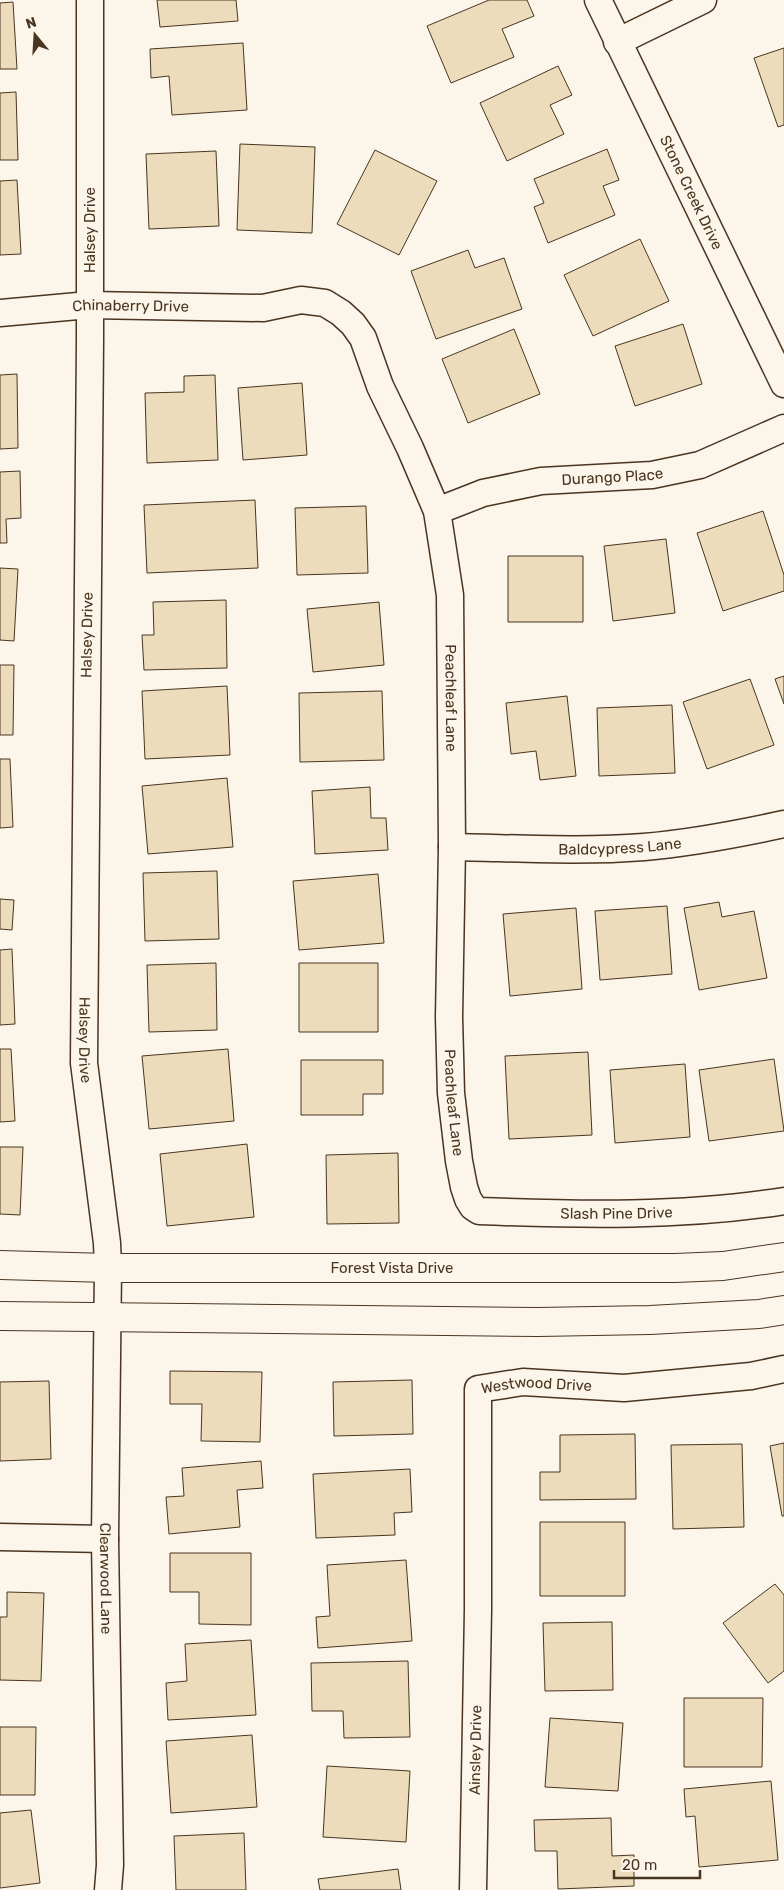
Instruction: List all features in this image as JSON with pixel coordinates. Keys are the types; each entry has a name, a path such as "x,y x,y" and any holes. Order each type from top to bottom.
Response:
{"main road":[{"name":"Forest Vista Drive","path":"0,1265 108,1268 674,1268 722,1266 784,1257"},
{"path":"0,1316 538,1322 749,1315 784,1310"}],"street":[{"name":"Halsey Drive","path":"90,0 90,305 84,1063 108,1268"},
{"name":"Stone Creek Drive","path":"598,0 784,384"},
{"path":"618,42 703,0"},
{"name":"Peachleaf Lane","path":"263,308 301,300 324,303 341,312 354,324 363,338 380,386 410,448 437,511 450,595 452,848 449,1017 451,1093 458,1161 464,1188"},
{"name":"Chinaberry Drive","path":"0,313 90,305 263,308"},
{"name":"Durango Place","path":"437,511 483,493 541,481 652,475 700,465 784,428"},
{"name":"Baldcypress Lane","path":"452,848 644,847 681,843 784,824"},
{"name":"Slash Pine Drive","path":"464,1188 473,1207 479,1211 524,1213 623,1214 735,1208 784,1201"},
{"name":"Clearwood Lane","path":"108,1268 105,1539 110,1865 108,1890"},
{"name":"Westwood Drive","path":"478,1610 478,1389 524,1382 624,1388 751,1376 784,1369"},
{"path":"0,1537 105,1539"},
{"name":"Ainsley Drive","path":"473,1890 478,1610"}],"building":[{"path":"157,0 236,0 238,21 160,27"},
{"path":"489,0 527,0 534,16 502,29 514,57 451,83 427,26"},
{"path":"13,2 17,69 0,69 0,3"},
{"path":"243,43 247,110 172,115 169,76 151,78 150,49"},
{"path":"784,48 784,125 778,127 754,58"},
{"path":"558,66 572,95 550,105 564,134 507,161 480,103"},
{"path":"16,92 18,160 0,160 0,93"},
{"path":"240,144 315,147 312,233 237,230"},
{"path":"607,149 619,180 603,186 615,215 548,243 534,207 544,203 534,179"},
{"path":"375,150 437,181 399,255 337,224"},
{"path":"216,151 219,226 149,229 146,154"},
{"path":"17,180 21,254 0,255 0,181"},
{"path":"640,239 669,301 593,336 564,275"},
{"path":"468,250 475,268 504,258 522,309 436,339 411,271"},
{"path":"683,324 702,384 635,406 615,346"},
{"path":"514,329 540,394 468,423 442,359"},
{"path":"17,374 18,448 0,449 0,375"},
{"path":"215,375 218,460 147,463 145,393 184,392 184,376"},
{"path":"302,383 307,455 243,460 238,388"},
{"path":"20,471 21,518 6,519 7,543 0,543 0,472"},
{"path":"255,500 258,568 147,573 144,505"},
{"path":"366,506 368,573 297,575 295,508"},
{"path":"763,511 784,575 784,591 723,611 697,533"},
{"path":"666,539 675,613 613,621 604,546"},
{"path":"508,556 583,556 583,622 508,622"},
{"path":"0,568 18,569 14,641 0,640"},
{"path":"226,600 227,668 144,670 142,635 154,635 153,602"},
{"path":"379,602 384,665 313,672 307,609"},
{"path":"0,665 14,665 13,735 0,735"},
{"path":"784,676 784,704 775,679"},
{"path":"750,679 774,745 707,769 683,702"},
{"path":"227,686 230,755 145,759 142,691"},
{"path":"382,691 384,760 300,762 299,693"},
{"path":"567,696 576,776 540,780 536,751 511,754 506,703"},
{"path":"672,705 675,773 599,776 597,708"},
{"path":"0,759 10,759 13,827 0,828"},
{"path":"227,778 233,847 148,854 142,786"},
{"path":"370,787 371,818 386,818 388,850 315,854 312,791"},
{"path":"217,871 219,939 145,941 143,873"},
{"path":"378,874 384,943 299,950 293,881"},
{"path":"0,899 14,900 12,930 0,929"},
{"path":"719,902 722,917 754,911 767,978 699,990 684,908"},
{"path":"667,906 672,974 600,980 595,911"},
{"path":"576,908 582,989 510,996 503,914"},
{"path":"12,949 15,1024 0,1025 0,950"},
{"path":"216,963 217,1030 149,1032 147,965"},
{"path":"299,963 378,963 378,1032 299,1032"},
{"path":"0,1049 11,1049 15,1121 0,1122"},
{"path":"228,1049 234,1121 149,1129 142,1056"},
{"path":"588,1052 592,1135 509,1139 505,1056"},
{"path":"774,1059 784,1131 709,1141 699,1070"},
{"path":"301,1060 383,1060 383,1094 363,1094 363,1115 301,1115"},
{"path":"685,1064 690,1137 615,1143 610,1070"},
{"path":"247,1144 254,1217 167,1226 160,1154"},
{"path":"0,1147 23,1147 20,1215 0,1214"},
{"path":"398,1153 399,1223 327,1224 326,1155"},
{"path":"170,1371 262,1372 260,1442 201,1441 202,1404 170,1404"},
{"path":"412,1380 413,1434 334,1436 333,1382"},
{"path":"49,1381 51,1459 0,1461 0,1382"},
{"path":"635,1434 636,1499 540,1500 540,1472 560,1472 560,1435"},
{"path":"784,1443 784,1516 782,1516 770,1446"},
{"path":"742,1444 744,1527 673,1529 671,1445"},
{"path":"261,1461 263,1488 237,1490 240,1527 169,1534 166,1497 184,1496 182,1468"},
{"path":"410,1469 412,1512 394,1513 395,1535 316,1538 313,1474"},
{"path":"540,1522 625,1522 625,1596 540,1596"},
{"path":"170,1553 251,1553 251,1625 199,1624 199,1592 170,1592"},
{"path":"406,1560 412,1641 318,1648 316,1617 330,1616 327,1565"},
{"path":"775,1584 784,1595 784,1671 768,1683 723,1623"},
{"path":"7,1592 44,1593 41,1681 0,1680 0,1617 7,1617"},
{"path":"612,1622 613,1690 545,1691 543,1623"},
{"path":"251,1640 256,1715 168,1720 166,1683 187,1681 185,1644"},
{"path":"408,1661 410,1737 344,1738 343,1711 312,1711 311,1663"},
{"path":"684,1698 763,1698 762,1767 684,1767"},
{"path":"550,1718 623,1723 618,1791 545,1787"},
{"path":"0,1727 36,1727 35,1795 0,1795"},
{"path":"252,1735 257,1807 171,1813 166,1741"},
{"path":"327,1766 410,1771 406,1842 323,1837"},
{"path":"771,1781 778,1860 699,1867 695,1816 686,1817 684,1789"},
{"path":"31,1810 40,1883 0,1888 0,1813"},
{"path":"611,1818 612,1856 634,1855 634,1886 558,1889 557,1851 535,1851 534,1820"},
{"path":"244,1833 246,1890 176,1890 174,1836"},
{"path":"398,1869 401,1890 320,1890 318,1879"}]}
